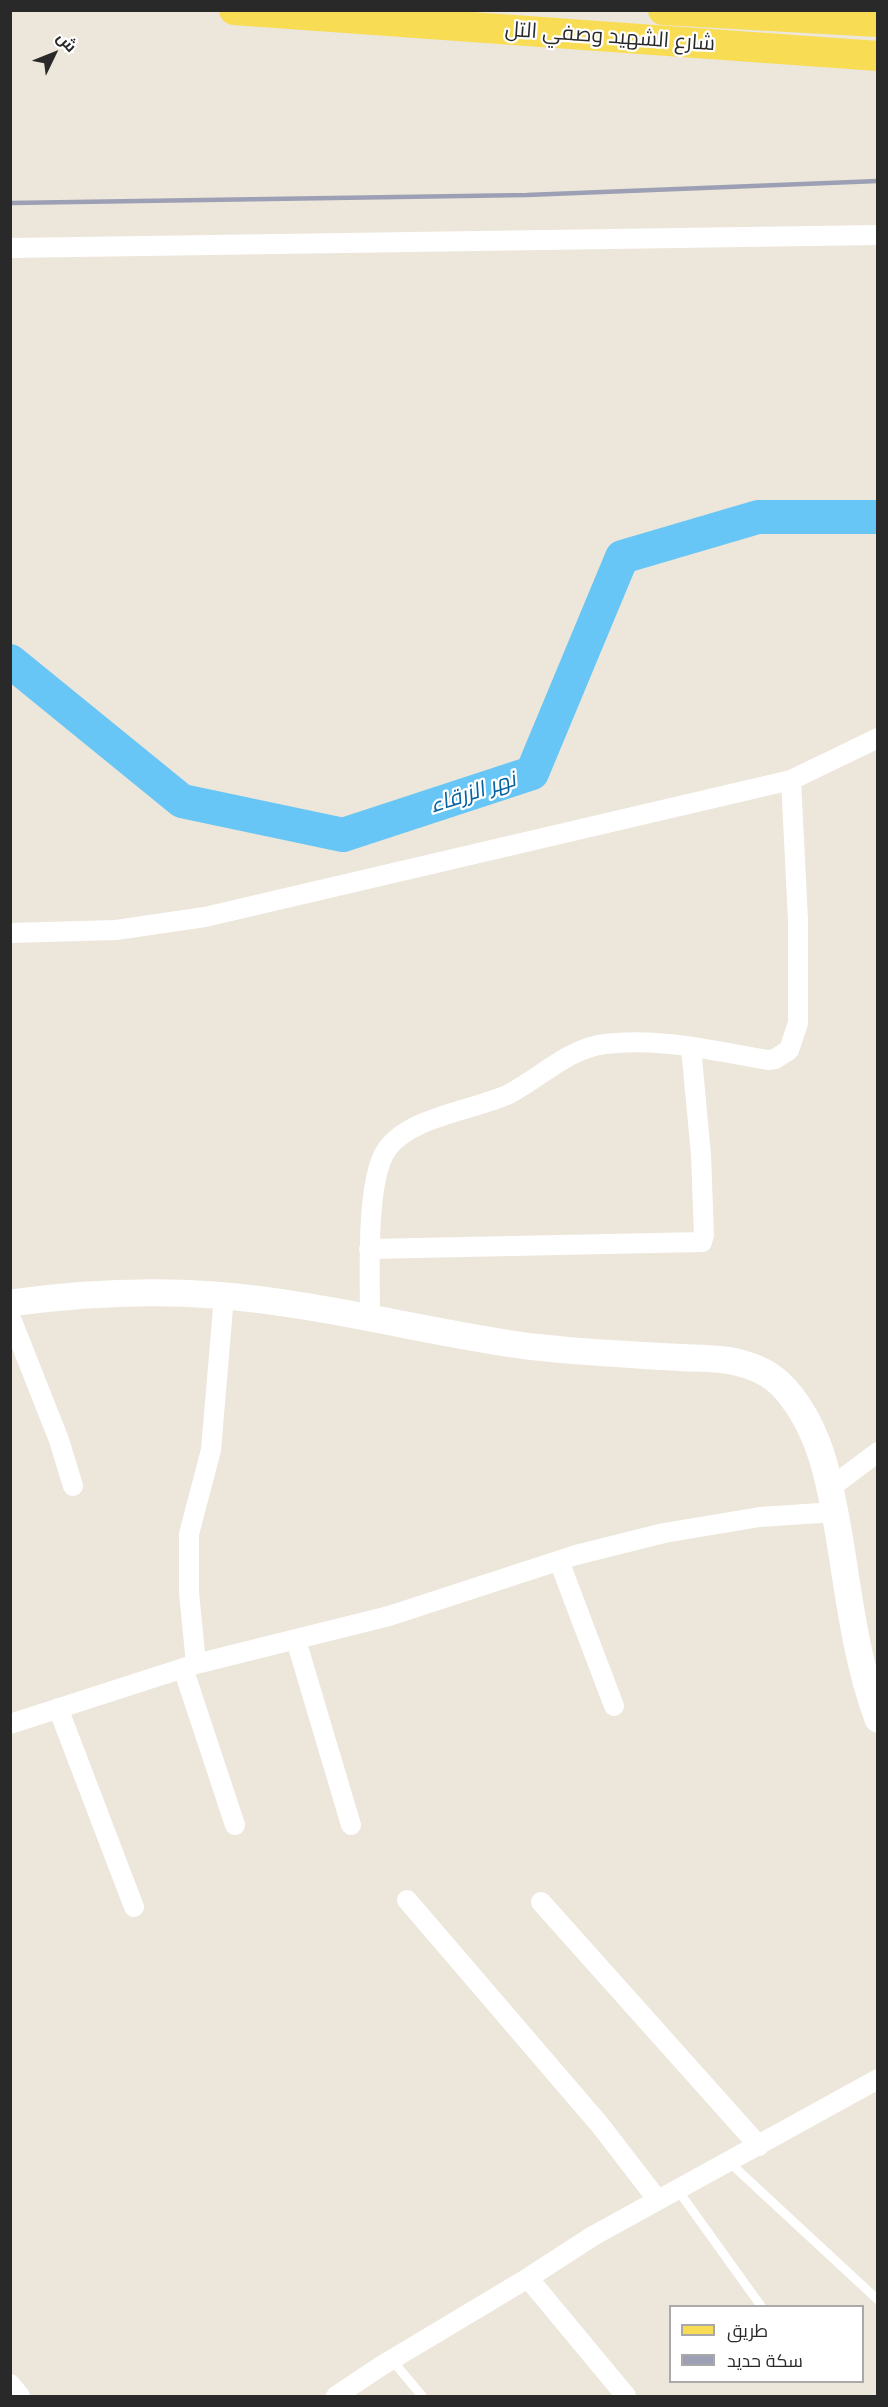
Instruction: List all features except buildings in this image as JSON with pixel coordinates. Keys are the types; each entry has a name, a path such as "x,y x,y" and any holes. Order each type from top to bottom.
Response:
{"main road":[{"name":"شارع الشهيد وصفي التل","path":"234,10 878,56"},
{"name":"شارع الشهيد وصفي التل","path":"663,10 802,14 878,22"}],"street":[{"path":"10,248 878,235"},
{"path":"10,933 117,930 205,917 791,780 878,738"},
{"path":"370,1317 369,1249 376,1173 384,1154 400,1136 422,1125 484,1105 511,1093 588,1048 605,1044 673,1043 768,1060 783,1055 794,1044 798,1023 798,920 791,780"},
{"path":"369,1249 645,1241 701,1242 704,1236 703,1196 691,1047"},
{"path":"10,1303 44,1298 115,1295 224,1296 289,1302 521,1345 719,1360 760,1369 776,1379 808,1421 820,1449 832,1500 866,1682 878,1719"},
{"path":"224,1296 211,1450 189,1534 189,1666 235,1825"},
{"path":"10,1316 59,1440 73,1486"},
{"path":"10,1724 189,1666 421,1606 559,1561 664,1533 760,1517 832,1500 878,1452"},
{"path":"559,1561 614,1706"},
{"path":"296,1640 351,1825"},
{"path":"58,1708 134,1907"},
{"path":"407,1900 600,2125 657,2199"},
{"path":"541,1902 759,2146"},
{"path":"336,2397 392,2360 657,2199 759,2146 878,2079"},
{"path":"528,2278 626,2397"},
{"path":"10,2384 20,2397"}],"lane":[{"path":"729,2162 878,2300"},
{"path":"677,2190 761,2305"},
{"path":"392,2360 422,2397"}],"waterway":[{"name":"نهر الزرقاء","path":"10,661 182,801 343,835 532,773 622,557 758,517 878,517"}],"railway":[{"path":"10,203 527,195 878,181"}]}
